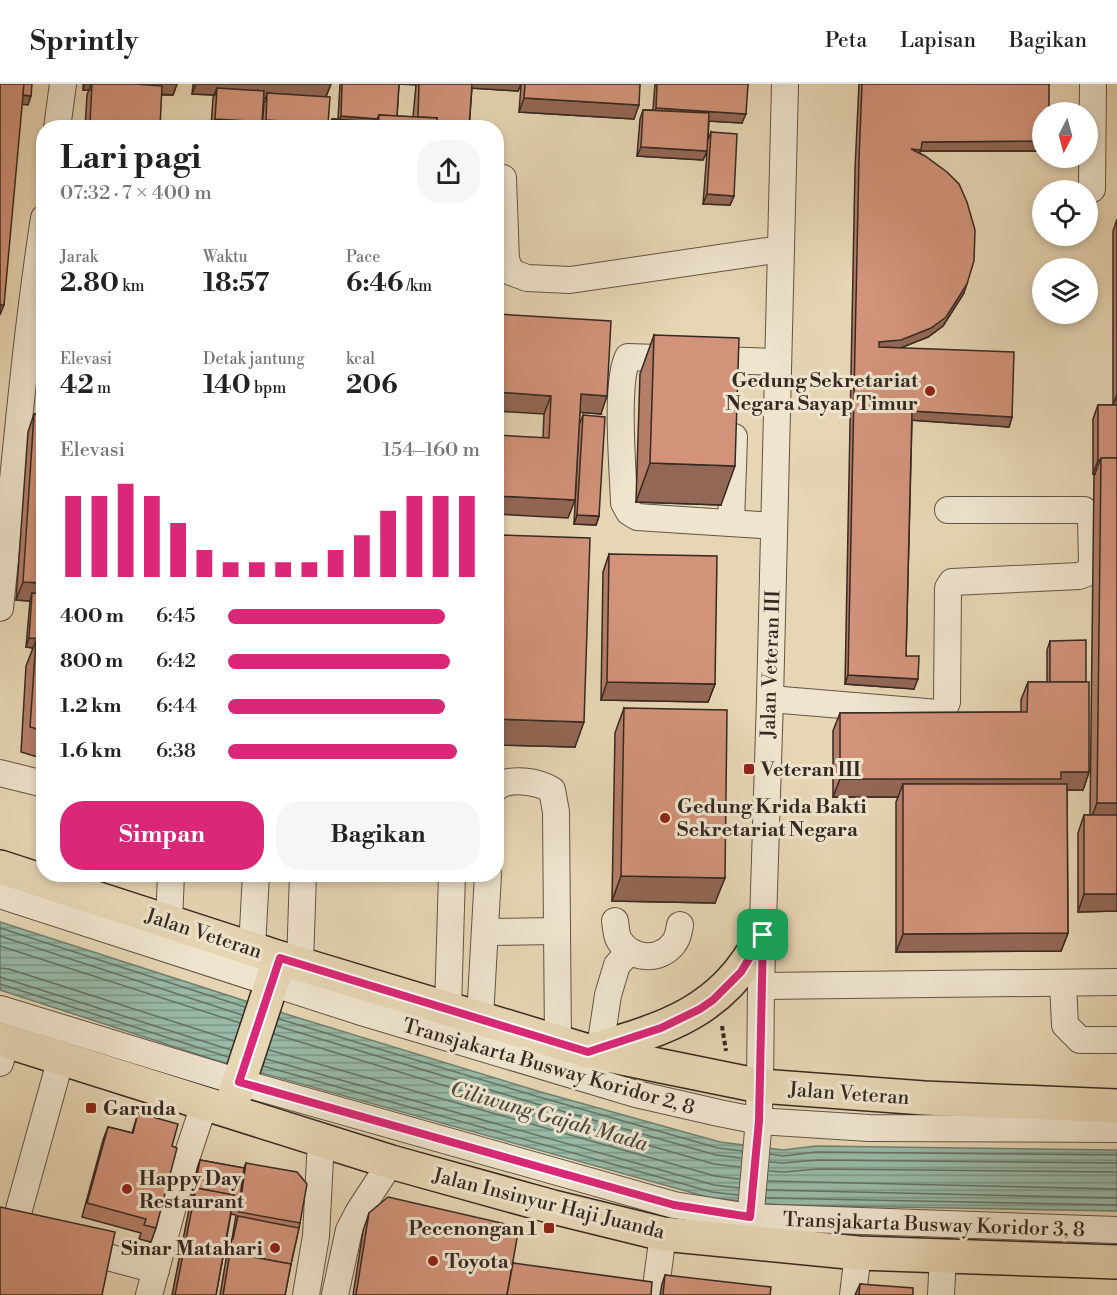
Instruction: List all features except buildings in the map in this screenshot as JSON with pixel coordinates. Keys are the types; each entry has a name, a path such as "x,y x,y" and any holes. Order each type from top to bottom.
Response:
{"main road":[{"name":"Jalan Veteran","path":"0,867 36,875"},
{"name":"Jalan Veteran","path":"81,884 273,971 448,1008 582,1047 724,1079 760,1086 924,1098 1117,1106"},
{"path":"582,1047 661,1028 707,1004 741,972 763,935"},
{"path":"229,1092 273,971"},
{"name":"Jalan Insinyur Haji Juanda","path":"1,1038 61,1058 229,1092 321,1140 553,1207 663,1234 750,1223 858,1253 1117,1262"}],"street":[{"path":"58,120 63,84"},
{"name":"Jalan Veteran III","path":"750,1223 760,1086 785,84"},
{"path":"1092,180 1093,84"},
{"path":"504,220 506,261 511,272 527,278 570,280 781,249"},
{"path":"0,608 32,422 36,332"},
{"path":"774,526 637,516 630,512 624,503 622,377 623,367 628,357 736,373 778,362"},
{"path":"731,523 735,419"},
{"path":"770,699 938,713 944,709 947,702 948,588 952,582 1079,576 1087,573 1092,565 1090,516 1084,510 1075,508 948,510"},
{"path":"0,773 36,782"},
{"path":"504,783 544,785 552,790 556,812 556,931 582,1047"},
{"path":"169,922 171,882"},
{"path":"257,882 273,971"},
{"path":"273,971 301,882"},
{"path":"448,1008 452,882"},
{"path":"480,1018 488,882"},
{"name":"Transjakarta Busway Koridor 2, 8","path":"0,896 273,971 636,1094 758,1126 1117,1129"},
{"path":"615,921 618,938 629,952 646,957 663,954 675,942 680,925"},
{"path":"485,932 556,931"},
{"path":"582,1047 608,994 617,965 629,952"},
{"path":"761,986 1117,982"},
{"path":"1063,983 1065,1025 1080,1040 1117,1040"},
{"name":"Transjakarta Busway Koridor 3, 8","path":"1,1038 229,1092 750,1223 1117,1230"},
{"path":"61,1058 18,1213 24,1228 39,1238 156,1270"},
{"path":"149,1295 185,1162 229,1092"},
{"path":"306,1295 316,1236 321,1140"},
{"path":"335,1295 349,1230 391,1162"},
{"path":"655,1295 663,1234"},
{"path":"853,1295 858,1253"},
{"path":"941,1295 943,1255"}],"path":[{"path":"707,1004 722,1024 725,1042 724,1079"}],"water":[{"name":"Ciliwung Gajah Mada","path":"0,922 289,1015 541,1092 720,1142 783,1150 816,1146 1117,1150 1117,1211 780,1205 711,1198 212,1059 0,990"}],"place":[{"name":"Gedung Sekretariat Negara Sayap Timur","path":"930,391"},
{"name":"Veteran III","path":"749,769"},
{"name":"Gedung Krida Bakti Sekretariat Negara","path":"665,818"},
{"name":"Garuda","path":"91,1108"},
{"name":"Happy Day Restaurant","path":"127,1189"},
{"name":"Pecenongan 1","path":"549,1228"},
{"name":"Sinar Matahari","path":"275,1248"},
{"name":"Toyota","path":"433,1261"}],"route":[{"path":"763,935 759,1121 750,1217 674,1205 239,1082 280,958 588,1052 661,1028 700,1009 713,1000 741,972 763,935"}]}
